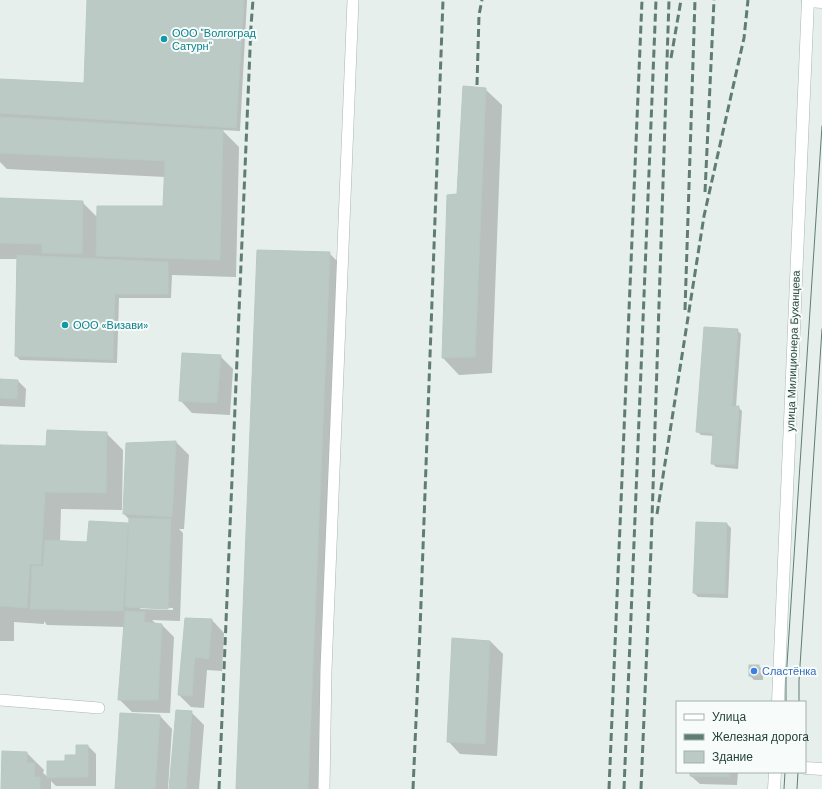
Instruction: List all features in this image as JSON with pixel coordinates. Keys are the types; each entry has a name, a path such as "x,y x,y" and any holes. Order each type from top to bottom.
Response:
{"street":[{"path":"808,1 822,2"},
{"name":"улица Милиционера Буханцева","path":"778,701 808,1"},
{"path":"806,768 822,769"},
{"path":"774,789 775,773"}],"lane":[{"path":"324,789 326,670 354,0"},
{"path":"0,700 99,708"}],"building":[{"name":"ООО \"Волгоград Сатурн\"","path":"87,0 244,0 236,128 0,113 0,79 84,83"},
{"path":"463,86 486,88 475,357 442,358 447,195 457,194"},
{"path":"0,117 223,130 220,260 96,256 97,206 163,206 165,161 0,153"},
{"path":"0,198 83,201 82,254 42,253 42,244 0,243"},
{"path":"257,250 330,252 308,789 236,789"},
{"name":"ООО «Визави»","path":"17,255 168,262 168,294 115,294 113,360 15,356"},
{"path":"704,327 738,329 732,406 739,406 735,465 711,464 713,433 696,432"},
{"path":"182,353 221,355 217,403 179,401"},
{"path":"0,379 18,380 17,399 0,398"},
{"path":"47,430 107,432 106,493 45,492 41,564 30,564 27,608 0,606 0,445 46,446"},
{"path":"176,441 172,517 123,514 126,443"},
{"path":"129,518 171,519 168,609 125,607"},
{"path":"89,521 128,523 123,611 30,609 32,566 43,566 45,540 87,542"},
{"path":"696,522 727,523 725,594 693,593"},
{"path":"125,611 145,612 144,622 162,624 158,700 118,700"},
{"path":"185,618 212,619 209,659 195,657 192,696 178,695"},
{"path":"452,638 490,641 485,744 447,742"},
{"name":"Сластёнка","path":"749,665 759,665 759,676 749,676"},
{"path":"176,710 192,711 186,789 169,789"},
{"path":"120,713 160,715 155,789 115,789"},
{"path":"76,745 88,745 88,777 47,778 47,761 65,761 65,755 76,755"},
{"path":"2,751 27,752 27,763 35,763 34,777 40,777 40,789 1,789"},
{"path":"690,773 730,773 729,777 690,776"}],"tram line":[{"path":"786,701 786,680 822,126"},
{"path":"799,701 799,681 822,329"},
{"path":"784,789 785,773"},
{"path":"797,789 798,773"}],"railway":[{"path":"219,789 253,0"},
{"path":"413,789 443,0"},
{"path":"477,85 479,15 482,0"},
{"path":"609,789 642,0"},
{"path":"624,789 656,0"},
{"path":"641,789 651,549 669,0"},
{"path":"671,58 681,0"},
{"path":"685,310 695,0"},
{"path":"705,192 714,0"},
{"path":"657,514 704,216 744,38 748,0"}],"place":[{"name":"ООО \"Волгоград Сатурн\"","path":"164,39"},
{"name":"ООО «Визави»","path":"65,325"},
{"name":"Сластёнка","path":"754,671"}]}
